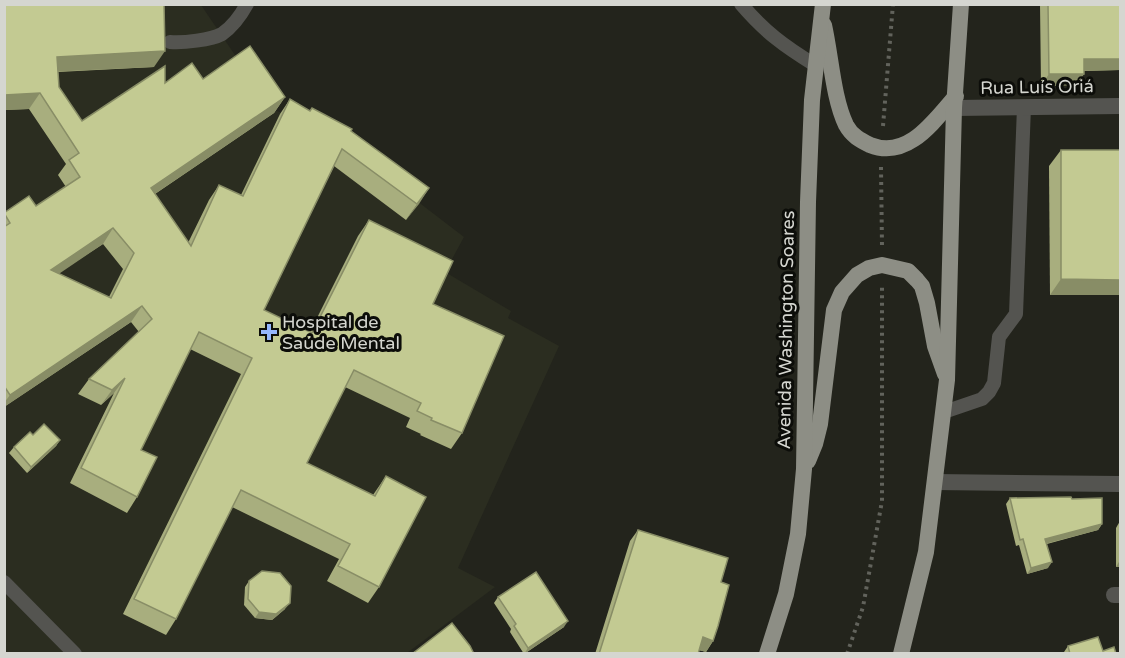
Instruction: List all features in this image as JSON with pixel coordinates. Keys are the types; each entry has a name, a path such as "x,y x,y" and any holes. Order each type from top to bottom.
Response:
{"highway":[{"path":"902,654 926,552 947,380 955,102 961,4"},
{"name":"Avenida Washington Soares","path":"767,654 786,594 798,534 804,469 808,202 814,65 823,10"},
{"path":"823,10 837,97 846,124 853,135 881,149 901,147 913,141 955,102"},
{"path":"804,469 815,444 820,424 834,310 843,292 857,275 869,268 882,265 908,271 922,286 934,346 947,380"}],"street":[{"name":"Rua Luís Oriá","path":"955,102 1024,107 1120,106"},
{"path":"935,482 1120,484"}],"lane":[{"path":"741,4 761,28 781,45 814,65"},
{"path":"170,42 183,43 222,34 240,8"},
{"path":"944,412 982,399 989,392 994,383 999,337 1016,314 1024,107"},
{"path":"4,582 75,654"}],"path":[{"path":"847,654 863,607 882,501 881,149 893,4"}],"shaded area":[{"name":"Hospital de Saúde Mental","path":"4,5 201,5 271,108 336,139 464,237 445,272 511,311 508,318 559,346 458,568 495,587 407,653 5,653"}],"building":[{"path":"4,4 164,4 165,51 57,57 59,87 82,121 165,66 165,83 192,63 203,79 250,46 285,97 151,188 191,246 219,185 243,196 290,99 310,111 312,108 352,129 351,131 429,188 417,204 342,149 264,310 312,333 369,220 453,261 433,304 504,336 462,433 431,420 432,418 417,411 421,403 354,370 307,463 375,496 386,476 426,497 379,587 338,566 350,544 241,490 176,619 134,599 252,358 199,332 141,450 157,457 137,497 81,468 125,378 112,390 89,379 152,319 142,306 10,395 4,386 4,227 10,223 4,213 29,196 36,206 80,177 69,160 79,153 40,93 4,95","holes":["113,228 134,253 111,298 51,270"]},
{"path":"1048,4 1120,4 1120,59 1084,59 1084,74 1049,74"},
{"path":"1061,150 1120,150 1120,280 1061,279"},
{"path":"44,424 60,440 31,467 14,447 30,432 33,435"},
{"path":"1071,497 1072,499 1102,498 1102,524 1045,539 1052,562 1031,568 1023,539 1020,540 1010,498"},
{"path":"638,530 728,558 721,582 729,585 718,626 713,641 703,637 698,654 599,654"},
{"path":"262,571 280,573 291,586 290,603 276,614 259,612 248,599 249,581"},
{"path":"536,572 568,621 528,648 514,626 516,624 498,597"},
{"path":"452,623 474,654 412,654"},
{"path":"1098,637 1103,651 1114,647 1116,654 1070,654 1068,646"}],"place":[{"name":"Hospital de Saúde Mental","path":"269,332"}]}
